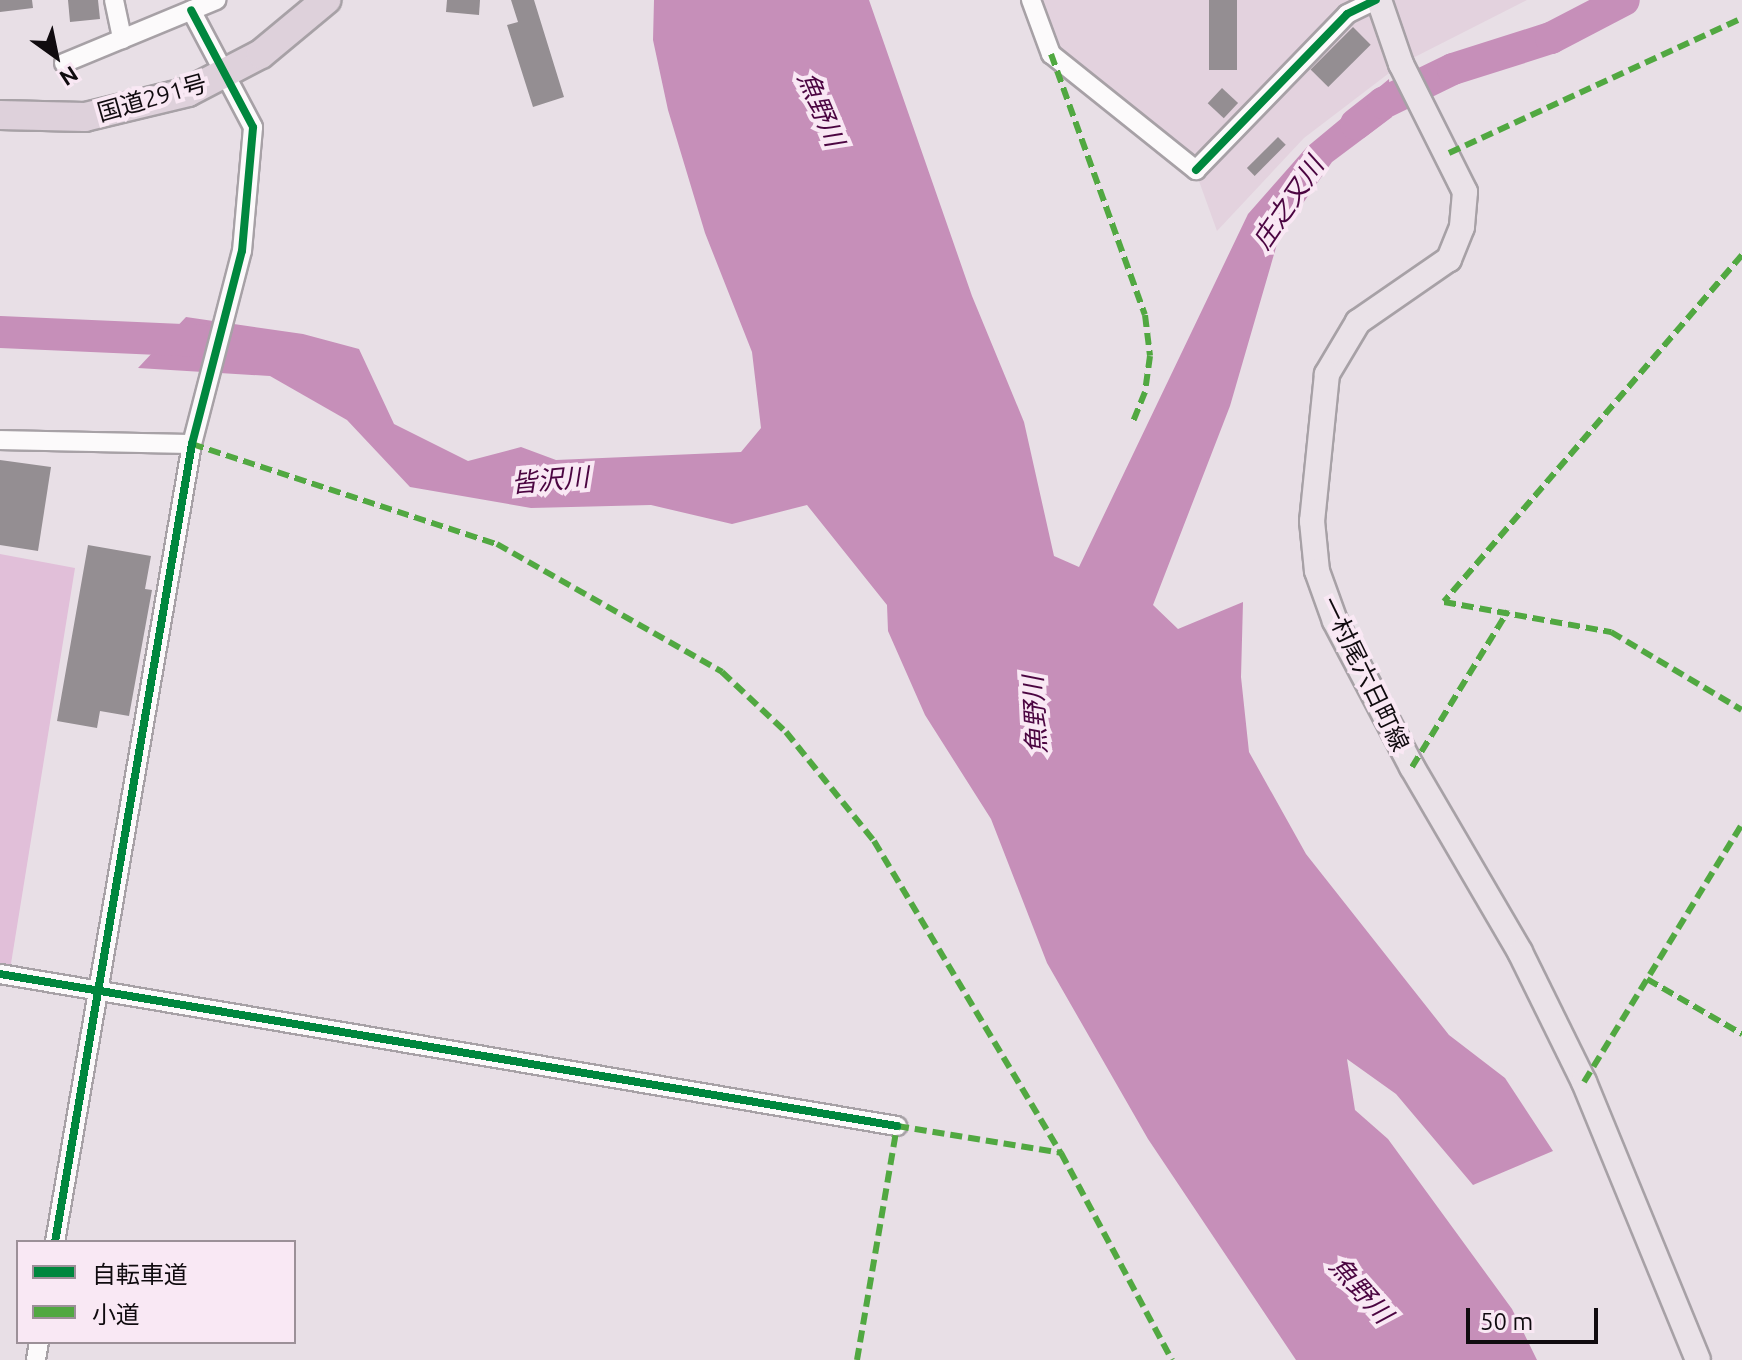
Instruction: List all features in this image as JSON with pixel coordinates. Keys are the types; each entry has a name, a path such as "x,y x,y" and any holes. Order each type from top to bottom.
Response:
{"highway":[{"name":"国道291号","path":"0,115 85,117 116,112 222,77 300,26 326,0"}],"main road":[{"name":"一村尾六日町線","path":"1378,0 1401,64 1445,145 1465,192 1462,227 1449,259 1358,322 1327,374 1312,521 1317,571 1335,621 1520,952 1584,1082 1698,1360"}],"street":[{"path":"114,0 122,39"},
{"path":"64,63 216,0"},
{"path":"1031,0 1051,54 1196,170 1347,14 1378,0"},
{"path":"55,1240 192,444 242,251 253,127 222,77 191,10"},
{"path":"0,440 192,444"},
{"path":"0,974 897,1126"}],"shaded area":[{"path":"1031,0 1527,0 1401,64 1304,138 1217,231 1195,170 1051,54"},
{"path":"0,554 75,568 9,976 0,974"}],"water":[{"name":"魚野川","path":"654,0 869,0 972,296 1024,422 1054,556 1079,567 1248,214 1307,147 1389,79 1392,117 1332,162 1279,237 1230,406 1153,605 1178,629 1243,602 1241,677 1249,752 1306,854 1449,1035 1505,1078 1553,1151 1473,1185 1396,1094 1347,1059 1355,1110 1388,1139 1512,1309 1537,1360 1296,1360 1148,1139 1047,963 991,819 925,715 888,631 887,605 807,505 732,524 651,505 531,508 410,487 347,420 270,376 138,368 186,317 303,334 359,349 394,424 468,461 521,447 556,460 741,452 761,428 752,352 705,233 668,110 653,40"}],"building":[{"path":"0,0 32,0 33,8 0,12"},
{"path":"68,0 98,0 100,19 70,22"},
{"path":"447,0 480,0 479,15 446,12"},
{"path":"511,0 534,0 564,97 533,107 507,25 518,22"},
{"path":"1209,0 1237,0 1237,70 1209,70"},
{"path":"1353,27 1371,45 1328,87 1311,69"},
{"path":"1222,88 1238,103 1224,118 1208,103"},
{"path":"1278,137 1286,145 1255,176 1247,168"},
{"path":"0,460 51,467 38,551 0,545"},
{"path":"88,545 151,556 145,589 152,590 129,716 100,711 97,728 57,721"}],"waterway":[{"name":"庄之又川","path":"1356,124 1383,103 1453,69 1551,38 1624,0"},
{"name":"皆沢川","path":"0,332 205,341"}],"marked path":[{"path":"1449,153 1742,18"},
{"path":"1051,54 1145,315 1150,356 1145,392 1133,422"},
{"path":"1742,255 1444,602 1611,632 1742,710"},
{"path":"192,444 497,544 722,672 786,732 874,841 1061,1153 1172,1360"},
{"path":"1412,767 1508,611"},
{"path":"1584,1082 1742,824"},
{"path":"1647,979 1742,1034"},
{"path":"857,1360 897,1126 1061,1153"}],"cycle path":[{"path":"1196,170 1347,14 1376,0"},
{"path":"55,1240 192,444 242,251 253,127 191,10"},
{"path":"0,974 897,1126"}]}
